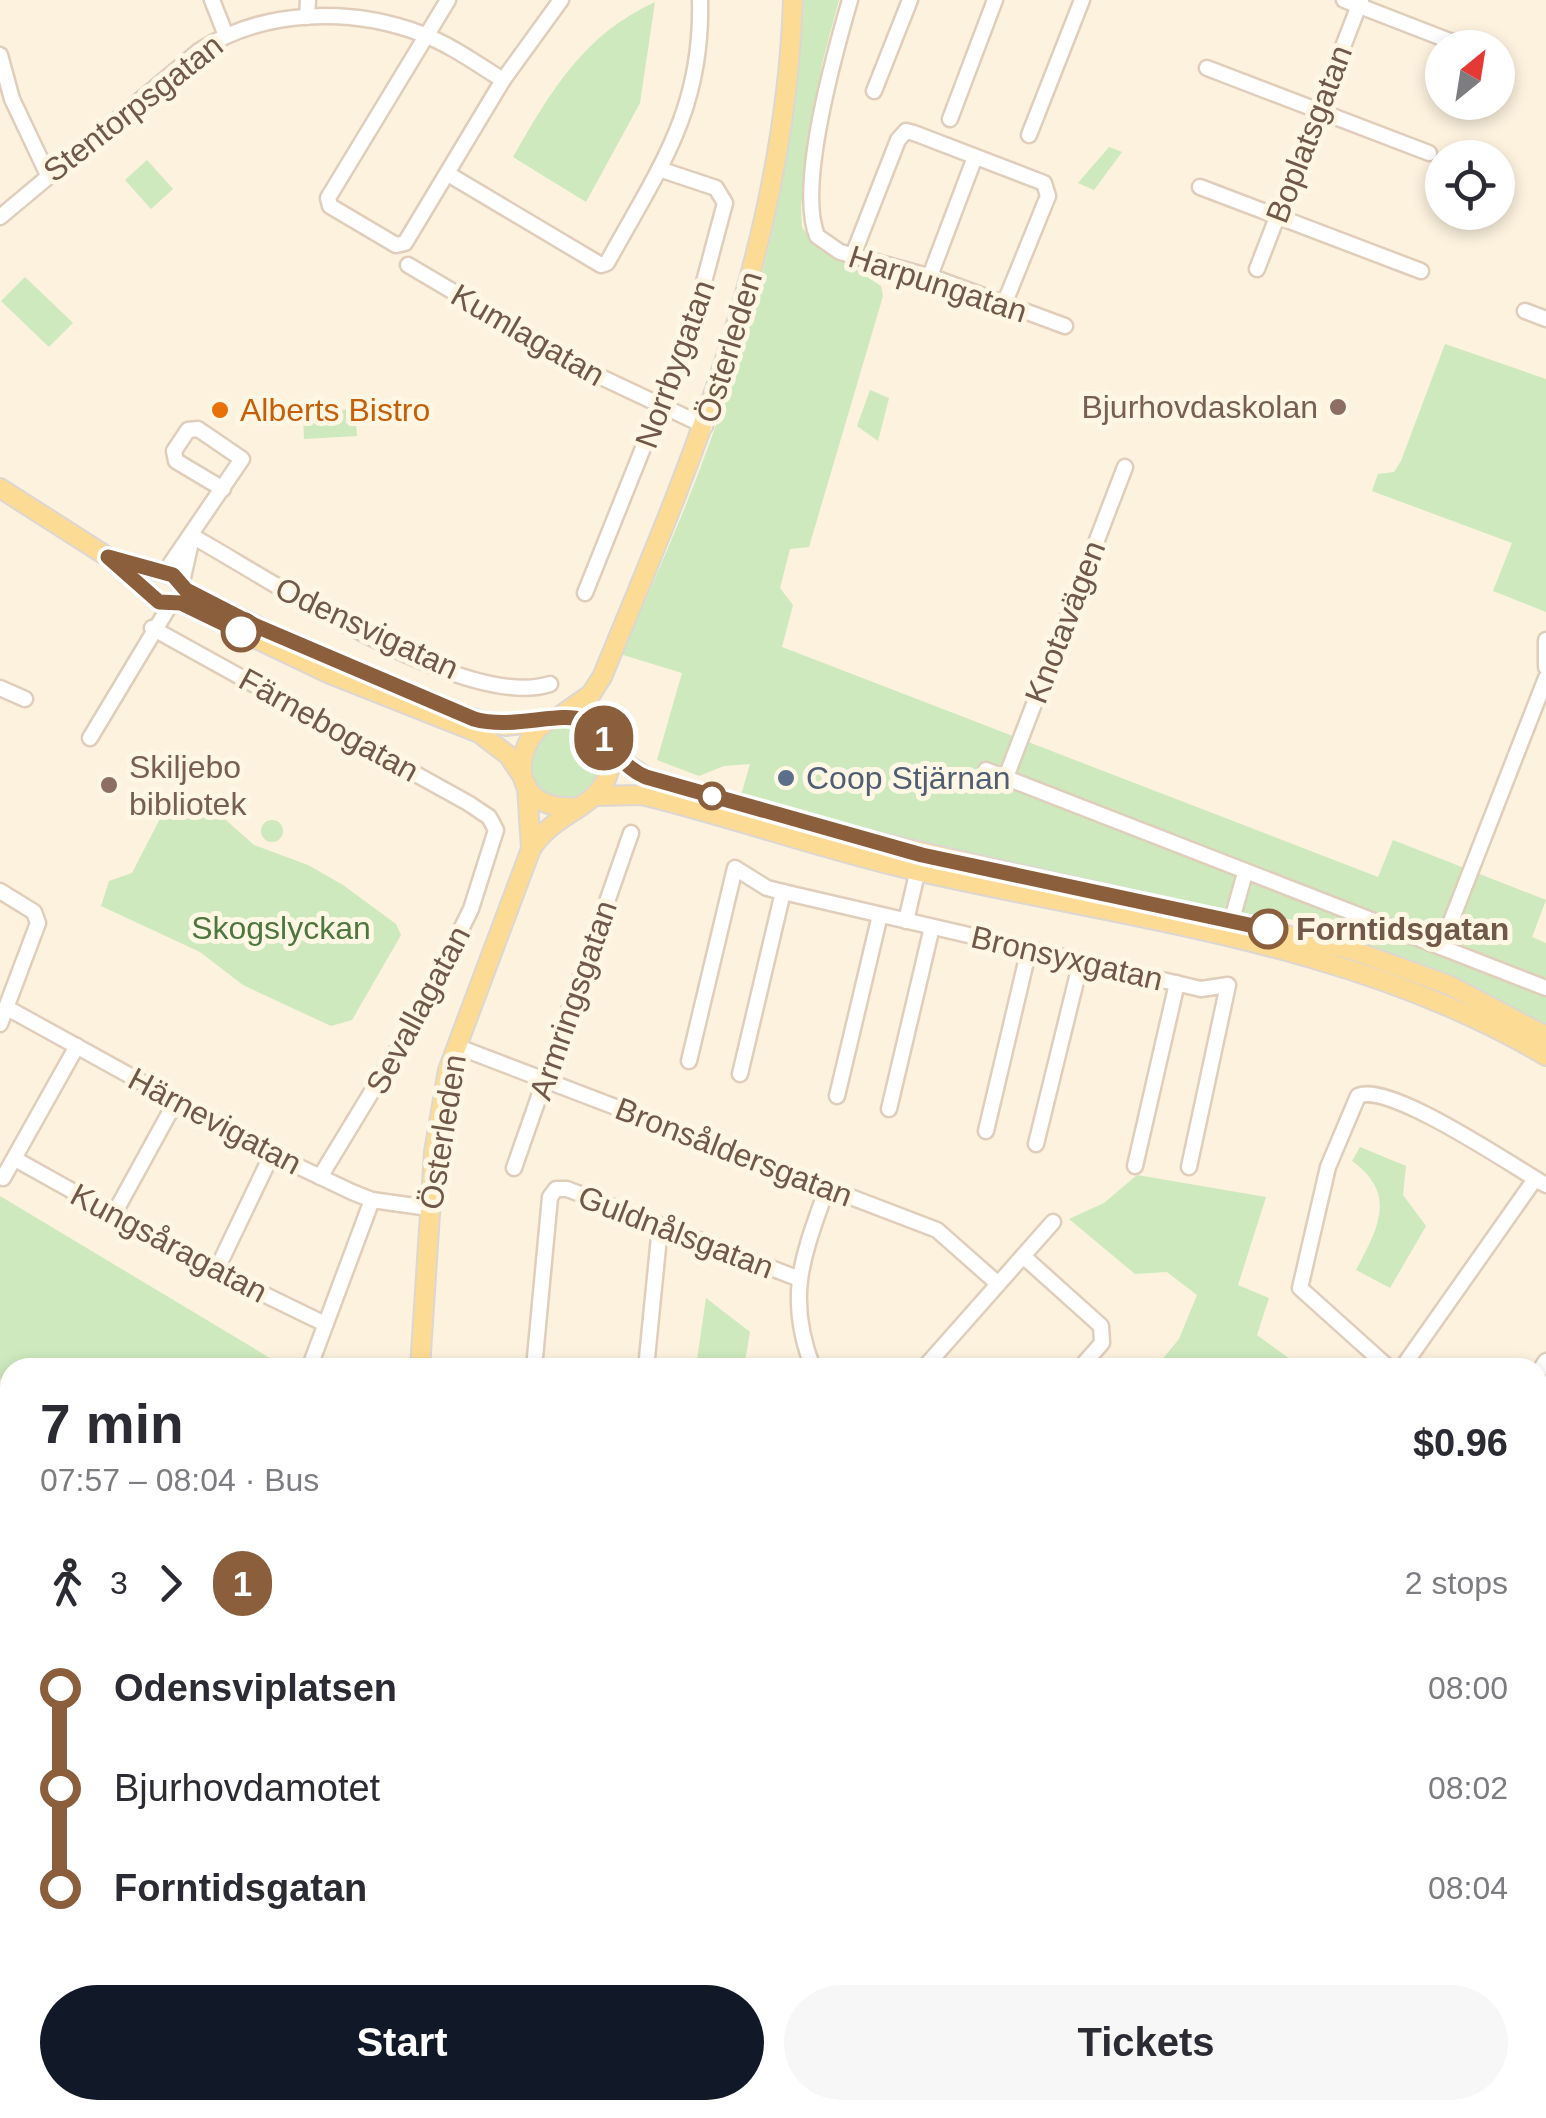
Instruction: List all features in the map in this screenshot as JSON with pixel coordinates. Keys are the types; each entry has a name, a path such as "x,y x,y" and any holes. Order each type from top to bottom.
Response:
{"main road":[{"name":"Österleden","path":"551,720 591,694 602,677 705,426 755,268 771,189 793,0"},
{"path":"0,488 108,557 150,591 180,595 474,719 506,726 580,719 646,777 823,838"},
{"path":"108,557 162,572 180,595 330,674 479,733 508,754 524,780 554,806 578,807 596,796 611,774 609,748"},
{"path":"150,591 148,580 162,572"},
{"name":"Österleden","path":"602,677 598,706 609,748"},
{"path":"524,780 522,748 551,720"},
{"name":"Österleden","path":"524,780 530,849"},
{"path":"596,796 642,795 920,863 1401,966 1483,1000 1546,1036"},
{"name":"Österleden","path":"421,1358 434,1152 456,1046 530,849 549,824 578,807"},
{"path":"1229,930 1393,982 1464,1011 1546,1056"}],"street":[{"path":"212,0 225,34"},
{"path":"307,16 308,0"},
{"path":"448,0 328,198 329,204 396,246 404,243 503,80 562,0"},
{"path":"448,174 601,266 607,263 690,106 699,63 700,0"},
{"name":"Harpungatan","path":"850,0 834,56 809,201 817,236 828,247 930,276 1065,326"},
{"path":"874,91 910,0"},
{"path":"950,119 996,0"},
{"path":"1029,136 1082,0"},
{"path":"1354,2 1425,31"},
{"name":"Boplatsgatan","path":"1257,269 1318,111 1354,2"},
{"name":"Stentorpsgatan","path":"0,217 48,174 225,34 256,22 307,16 378,23 427,36 503,80"},
{"path":"0,55 17,112 48,174"},
{"path":"1207,68 1425,151"},
{"path":"853,255 898,140 906,132 1044,182 1047,190 1005,302"},
{"path":"930,276 975,157"},
{"name":"Norrbygatan","path":"584,594 693,323 724,203 716,188 659,169"},
{"path":"1200,187 1421,272"},
{"name":"Kumlagatan","path":"408,265 558,355 705,426"},
{"path":"1525,311 1546,319"},
{"path":"162,572 192,536 223,489 242,459 198,429 188,430 174,451 176,461 223,489"},
{"name":"Knotavägen","path":"1006,778 1125,467"},
{"path":"90,738 152,628 180,595 192,536"},
{"name":"Odensvigatan","path":"192,536 335,619 428,661 516,690 550,684"},
{"path":"150,591 152,628"},
{"name":"Färnebogatan","path":"152,628 468,803 489,816 496,833"},
{"path":"1546,640 1546,668"},
{"path":"1440,948 1546,678"},
{"path":"0,688 25,700"},
{"path":"986,770 1546,988"},
{"name":"Armringsgatan","path":"514,1168 631,832"},
{"name":"Sevallagatan","path":"320,1177 422,1009 471,909 496,833"},
{"path":"906,920 920,863"},
{"name":"Bronsyxgatan","path":"689,1061 735,868 767,888 880,915 1201,989 1228,985 1189,1166"},
{"path":"1229,930 1245,873"},
{"path":"0,890 34,912 38,924 9,1009 0,1024"},
{"path":"740,1074 784,892"},
{"path":"837,1096 880,915"},
{"path":"889,1109 932,926"},
{"path":"986,1131 1028,949"},
{"path":"1036,1144 1081,961"},
{"path":"1135,1166 1177,983"},
{"name":"Härnevigatan","path":"9,1009 320,1177 372,1200 429,1208"},
{"path":"3,1178 77,1046"},
{"name":"Bronsåldersgatan","path":"456,1046 937,1230 997,1282"},
{"path":"1378,1358 1300,1288 1328,1167 1362,1094 1375,1092 1541,1182 1409,1358"},
{"path":"114,1214 176,1101"},
{"path":"216,1271 272,1154"},
{"name":"Kungsåragatan","path":"15,1160 216,1271 325,1324"},
{"path":"810,1358 798,1321 797,1278 828,1188"},
{"name":"Guldnålsgatan","path":"535,1358 550,1197 555,1190 566,1189 797,1278"},
{"path":"313,1358 372,1200"},
{"path":"932,1358 1053,1222"},
{"path":"647,1358 660,1227"},
{"path":"1023,1256 1101,1326 1104,1337 1088,1358"}],"green space":[{"path":"804,0 839,0 822,64 801,206 802,227 812,241 881,286 883,296 809,547 790,549 780,588 793,605 782,647 1378,877 1393,840 1546,900 1532,937 1546,943 1546,1030 1296,920 1202,909 948,854 741,795 750,764 724,766 699,776 657,760 682,673 620,654 689,497 745,336 785,170"},
{"path":"655,2 640,103 586,202 513,157 556,88 588,48 630,15"},
{"path":"1109,147 1122,152 1094,190 1078,183"},
{"path":"147,160 173,189 151,209 125,180"},
{"path":"25,277 73,323 49,347 1,301"},
{"path":"1445,344 1546,379 1546,612 1493,591 1512,543 1372,491 1378,474 1394,472 1401,461"},
{"path":"870,390 889,398 878,441 857,426"},
{"path":"355,409 357,436 304,439 303,412"},
{"path":"566,724 593,735 604,762 593,789 566,800 539,789 528,762 539,735"},
{"name":"Skogslyckan","path":"182,797 219,814 254,845 308,865 343,885 396,924 401,935 352,1020 331,1026 243,985 200,952 101,906 109,881 132,873 166,807"},
{"path":"268,820 276,820 283,831 276,842 268,842 261,835 261,827"},
{"path":"1360,1147 1406,1166 1403,1195 1426,1226 1390,1288 1356,1270 1380,1212 1375,1186 1352,1161"},
{"path":"1137,1175 1266,1197 1238,1285 1269,1298 1257,1335 1289,1358 1163,1358 1179,1339 1197,1295 1167,1272 1135,1274 1069,1219 1104,1203"},
{"path":"0,1196 270,1358 0,1358"},
{"path":"706,1298 750,1332 746,1358 697,1358"}],"bus line":[{"name":"1","path":"241,632 181,603 159,602 108,557 167,572 182,582 186,590 256,626 403,692 474,719 506,726 556,718 580,719 600,732 612,754 646,777 922,855 1268,929"}],"place":[{"name":"Bjurhovdaskolan","path":"1338,407"},
{"name":"Alberts Bistro","path":"220,410"},
{"name":"Coop Stjärnan","path":"786,778"},
{"name":"Skiljebo bibliotek","path":"109,785"},
{"name":"Forntidsgatan","path":"1268,929"}]}
